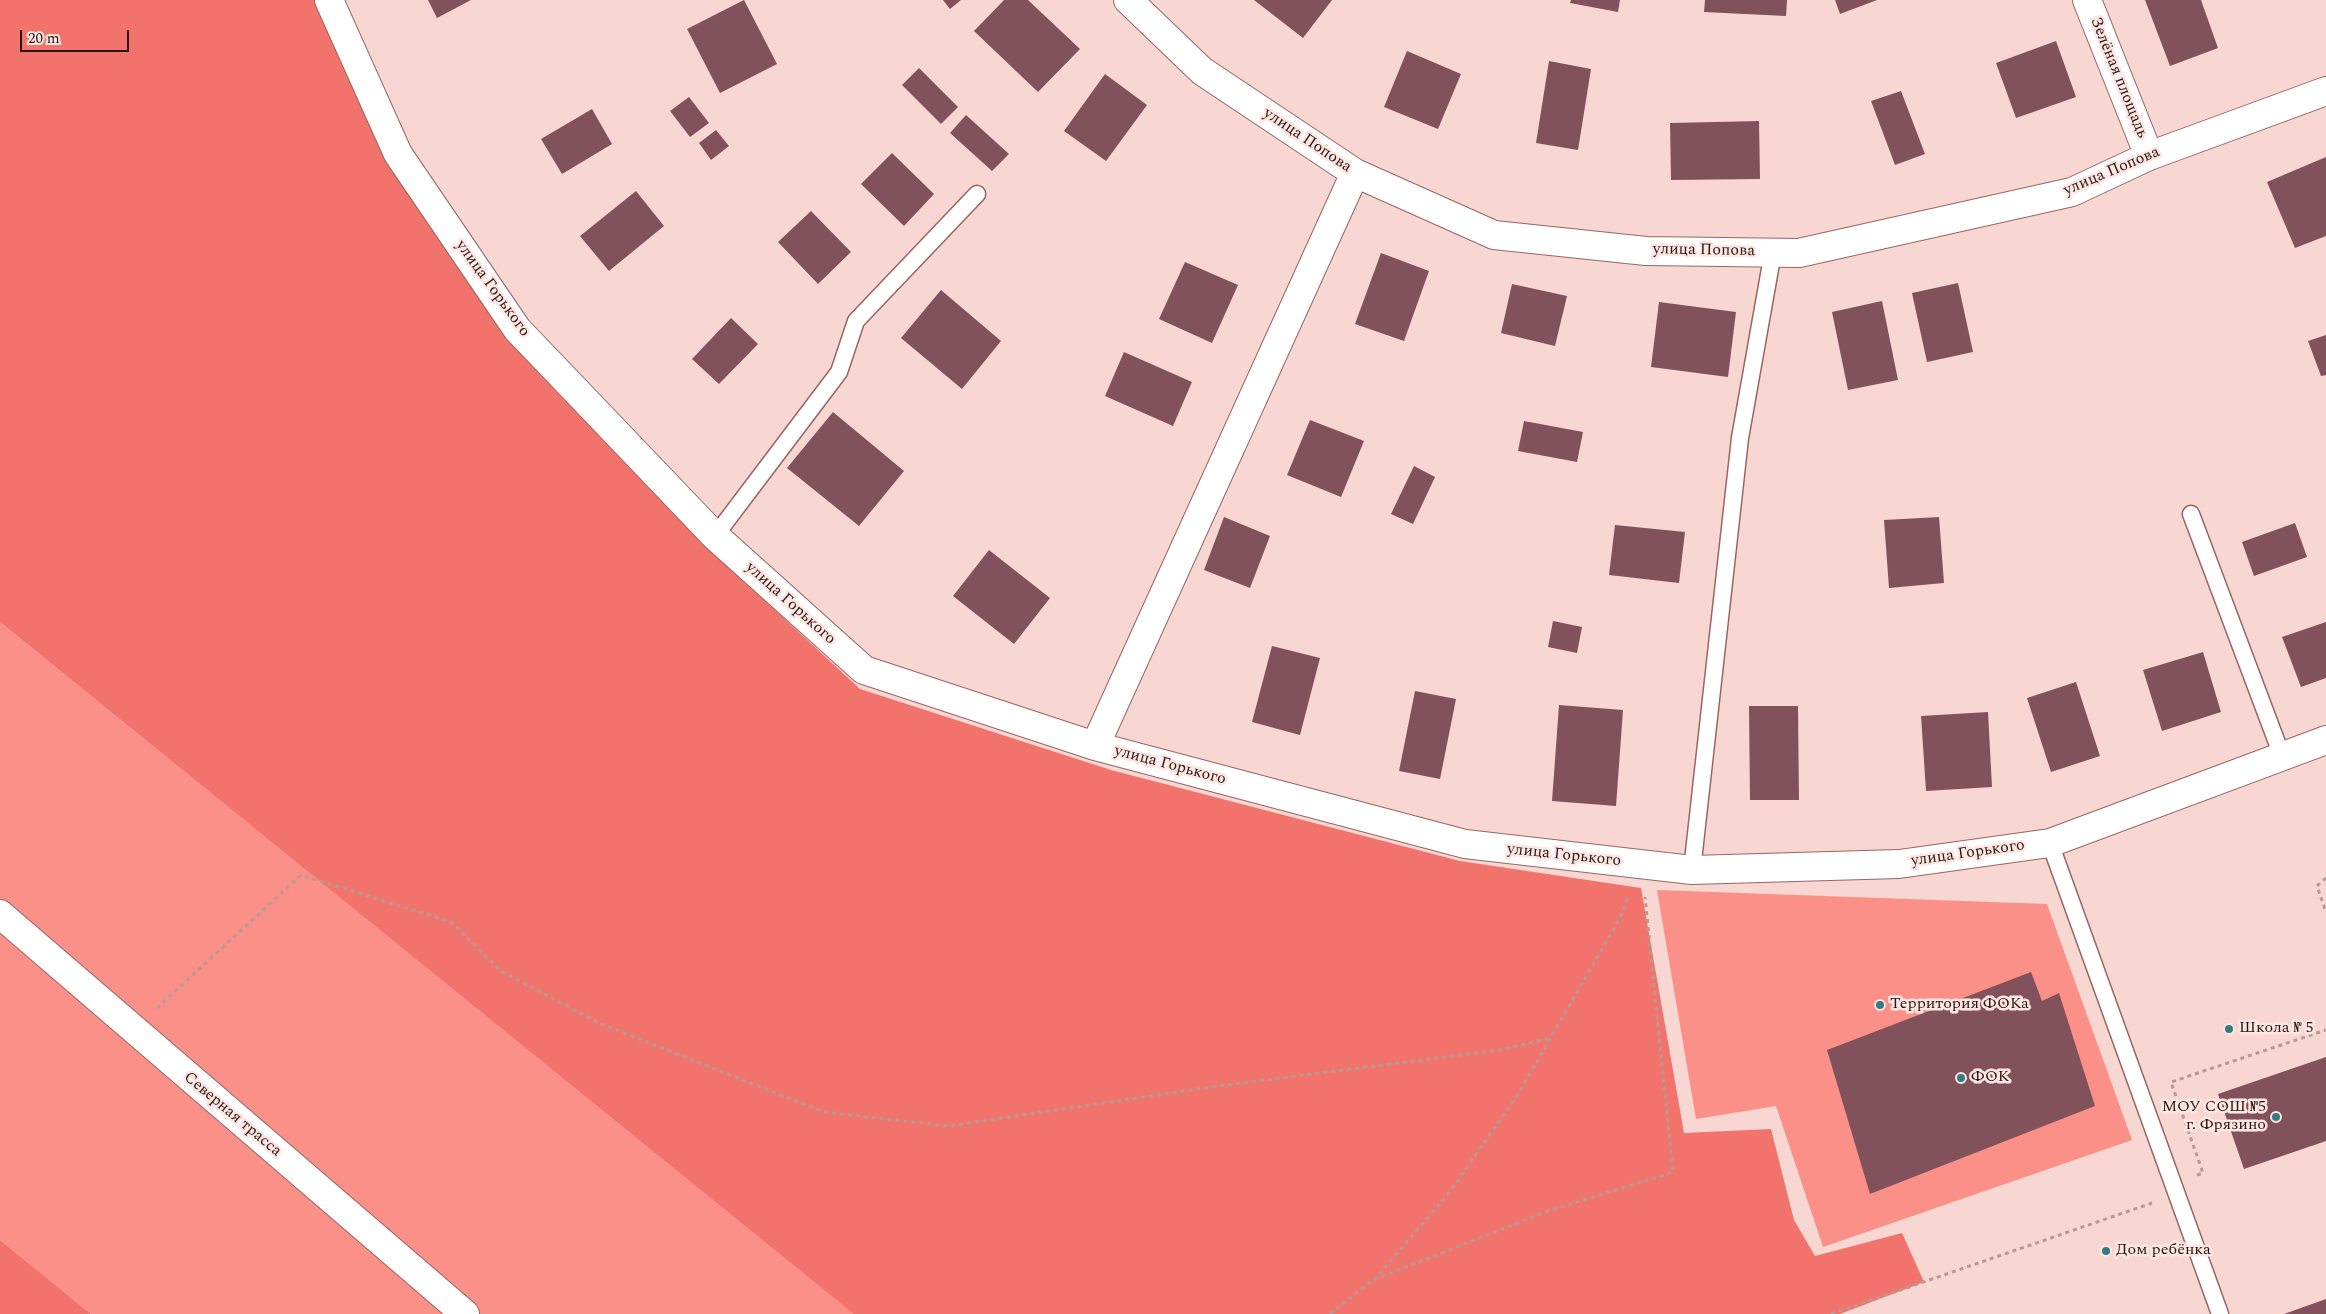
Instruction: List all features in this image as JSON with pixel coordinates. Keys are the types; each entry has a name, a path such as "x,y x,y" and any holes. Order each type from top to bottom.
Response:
{"street":[{"name":"улица Горького","path":"329,0 398,154 517,328 715,536 864,670 1095,746 1465,844 1692,870 1899,864 2050,843 2326,740"},
{"name":"улица Попова","path":"1128,0 1202,70 1355,172 1494,235 1646,251 1799,253 2072,192 2149,156 2326,91"},
{"name":"Зелёная площадь","path":"2087,0 2149,156"},
{"path":"1095,746 1355,172"},
{"name":"Северная трасса","path":"0,914 465,1314"}],"lane":[{"path":"715,536 838,372 856,321 978,194"},
{"path":"1692,870 1740,438 1773,252"},
{"path":"2191,514 2282,756"},
{"path":"2050,843 2220,1314"}],"path":[{"path":"1330,1314 1373,1280 1448,1194 1516,1096 1620,918 1642,864"},
{"path":"1373,1280 1548,1211 1672,1172 1642,864"},
{"path":"133,1030 301,875 451,922 501,971 601,1024 824,1112 948,1126 1218,1086 1500,1050 1550,1038"},
{"path":"2326,878 2318,886 2326,912"},
{"path":"2194,1176 2203,1173 2171,1082 2326,1030"},
{"path":"1831,1314 2177,1195"}],"shaded area":[{"path":"0,0 325,0 399,165 534,367 720,559 860,689 1111,770 1460,861 1641,888 1684,1133 1771,1129 1794,1220 1815,1256 1902,1233 1924,1282 1840,1314 854,1314 0,622"},
{"path":"0,622 734,1216 882,1314 91,1314 0,1240"},
{"name":"Территория ФОКа","path":"1657,890 2047,904 2132,1140 1823,1247 1776,1106 1696,1119"},
{"path":"0,1240 91,1314 0,1314"}],"building":[{"path":"428,0 471,0 437,18"},
{"path":"744,0 777,64 720,93 687,29"},
{"path":"943,0 961,0 950,9"},
{"path":"1004,0 1028,0 1080,49 1038,92 974,31"},
{"path":"1254,0 1332,0 1303,38"},
{"path":"1571,0 1620,0 1618,12 1570,3"},
{"path":"1705,0 1787,0 1786,16 1704,12"},
{"path":"1835,0 1877,0 1840,14"},
{"path":"2145,0 2201,0 2218,48 2170,66"},
{"path":"2056,41 2076,97 2016,118 1996,63"},
{"path":"1407,51 1461,74 1438,129 1384,107"},
{"path":"1549,61 1591,69 1578,150 1536,143"},
{"path":"919,68 958,107 941,124 902,85"},
{"path":"1105,74 1147,105 1106,161 1064,131"},
{"path":"1901,91 1925,154 1895,165 1871,101"},
{"path":"689,97 709,123 690,137 670,111"},
{"path":"592,109 612,144 562,174 541,139"},
{"path":"966,115 1009,154 992,171 950,133"},
{"path":"1759,121 1760,179 1671,180 1670,123"},
{"path":"716,130 729,146 711,160 699,143"},
{"path":"892,153 934,194 904,226 861,184"},
{"path":"2326,157 2326,236 2295,248 2267,182"},
{"path":"636,191 664,226 609,271 580,236"},
{"path":"811,211 851,252 818,284 778,242"},
{"path":"1381,253 1429,271 1404,341 1355,324"},
{"path":"1185,262 1238,285 1212,343 1159,319"},
{"path":"1958,283 1973,352 1927,362 1912,293"},
{"path":"1512,284 1567,296 1555,346 1501,333"},
{"path":"941,290 1001,341 962,389 901,338"},
{"path":"1882,301 1898,380 1848,390 1832,312"},
{"path":"1659,302 1736,312 1728,377 1651,367"},
{"path":"731,318 758,344 719,384 692,359"},
{"path":"2326,335 2326,375 2321,376 2308,341"},
{"path":"1124,352 1192,382 1173,426 1105,396"},
{"path":"833,412 904,471 859,526 787,468"},
{"path":"1310,420 1364,441 1341,497 1287,475"},
{"path":"1524,421 1583,432 1577,462 1518,451"},
{"path":"1414,466 1435,477 1413,524 1391,514"},
{"path":"1224,517 1270,536 1250,588 1204,570"},
{"path":"1939,517 1944,583 1889,588 1884,520"},
{"path":"2295,523 2307,557 2254,576 2242,542"},
{"path":"1615,525 1685,532 1679,583 1609,575"},
{"path":"989,550 1050,598 1014,644 953,596"},
{"path":"1553,621 1582,627 1577,653 1548,647"},
{"path":"2326,622 2326,678 2301,687 2282,637"},
{"path":"1272,646 1320,658 1300,735 1252,722"},
{"path":"2203,652 2221,712 2162,731 2143,670"},
{"path":"2076,682 2100,756 2051,772 2027,698"},
{"path":"1415,691 1456,699 1440,779 1399,771"},
{"path":"1559,705 1623,710 1616,806 1552,801"},
{"path":"1749,706 1798,706 1799,800 1750,800"},
{"path":"1988,712 1992,787 1926,791 1921,716"},
{"name":"ФОК","path":"2031,972 2042,1001 2059,993 2095,1106 1870,1194 1827,1050"},
{"name":"МОУ СОШ №5 г. Фрязино","path":"2326,1057 2326,1141 2244,1169 2218,1094"},
{"path":"2326,1299 2326,1314 2284,1314"}],"place":[{"name":"Территория ФОКа","path":"1880,1005"},
{"name":"Школа № 5","path":"2229,1029"},
{"name":"ФОК","path":"1961,1078"},
{"name":"МОУ СОШ №5 г. Фрязино","path":"2276,1117"},
{"name":"Дом ребёнка","path":"2106,1251"}]}
